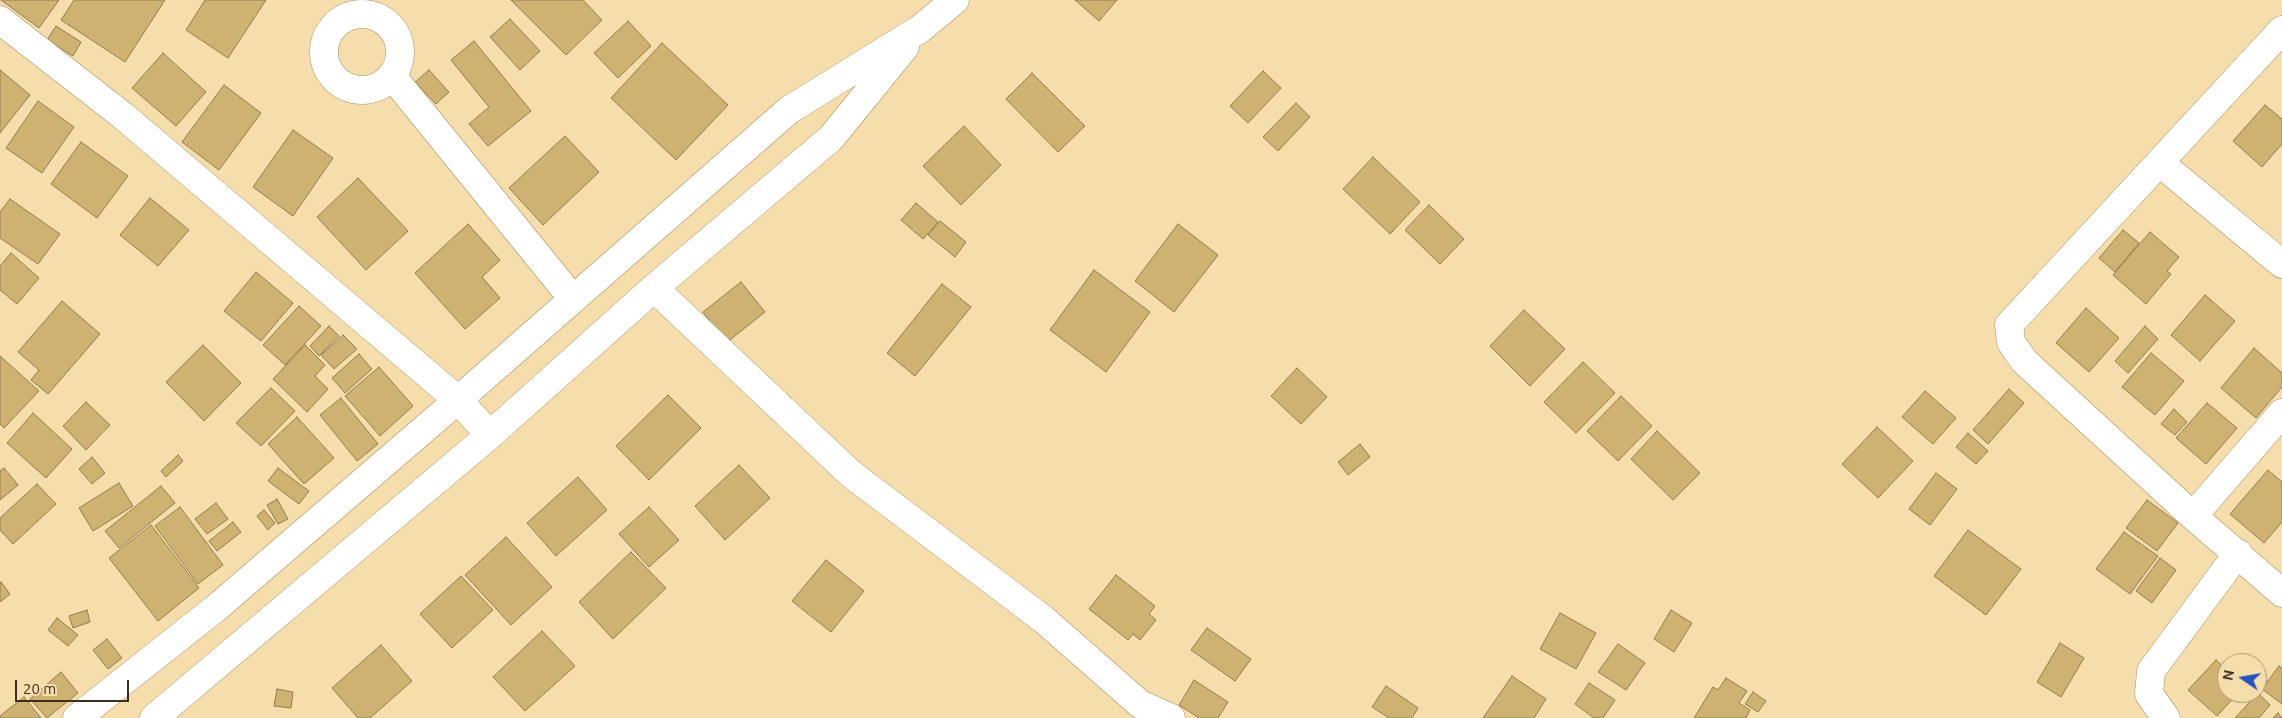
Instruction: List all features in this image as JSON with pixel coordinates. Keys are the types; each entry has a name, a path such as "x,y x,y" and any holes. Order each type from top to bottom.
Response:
{"street":[{"path":"77,718 216,608 458,400 789,110 920,29 955,0"},
{"path":"0,20 122,115 458,400 490,435"},
{"path":"154,718 490,435 654,288 831,138 920,29"},
{"path":"2282,30 2010,325 2011,342 2024,361 2193,516 2282,593"},
{"path":"392,76 573,299"},
{"path":"2160,163 2282,264"},
{"path":"654,288 851,474 1044,619 1140,704 1172,718"},
{"path":"2193,516 2282,413"},
{"path":"2166,718 2149,694 2151,670 2238,554"}],"building":[{"path":"1,0 59,0 39,28"},
{"path":"74,0 165,0 125,62 61,20"},
{"path":"205,0 266,0 228,58 186,30"},
{"path":"511,0 583,0 602,20 566,55"},
{"path":"1075,0 1117,0 1099,21"},
{"path":"510,19 540,51 520,70 490,37"},
{"path":"628,21 651,46 618,78 594,53"},
{"path":"56,26 81,42 73,56 47,40"},
{"path":"474,41 531,111 488,146 469,124 489,107 451,60"},
{"path":"662,43 728,105 676,160 611,98"},
{"path":"163,53 206,92 176,126 132,88"},
{"path":"0,70 30,95 0,133"},
{"path":"429,70 449,92 436,104 415,82"},
{"path":"1263,71 1281,88 1248,123 1230,106"},
{"path":"1032,73 1085,126 1058,152 1006,99"},
{"path":"224,85 261,113 219,170 182,142"},
{"path":"38,101 74,127 42,173 6,148"},
{"path":"1296,103 1310,117 1278,151 1263,137"},
{"path":"2265,105 2282,119 2282,144 2262,167 2233,141"},
{"path":"964,126 1001,165 961,205 923,166"},
{"path":"293,130 333,158 293,216 253,187"},
{"path":"565,136 599,172 543,225 509,188"},
{"path":"81,142 128,176 97,218 51,184"},
{"path":"1373,157 1420,202 1390,234 1343,189"},
{"path":"358,178 408,231 366,270 317,217"},
{"path":"150,198 189,230 158,266 120,235"},
{"path":"10,199 60,234 38,264 0,238 0,212"},
{"path":"916,203 938,222 923,239 901,220"},
{"path":"1429,205 1464,239 1440,264 1405,230"},
{"path":"940,221 966,242 955,257 928,235"},
{"path":"468,224 500,260 482,277 500,298 465,329 415,273"},
{"path":"1178,224 1218,255 1174,312 1135,281"},
{"path":"2123,230 2139,243 2115,272 2099,258"},
{"path":"2150,232 2179,257 2167,271 2171,274 2146,304 2113,275"},
{"path":"11,253 39,278 17,304 0,290 0,266"},
{"path":"1094,270 1150,312 1106,372 1050,330"},
{"path":"256,272 293,303 261,341 224,311"},
{"path":"741,282 765,312 726,343 703,312"},
{"path":"942,284 971,307 915,376 887,353"},
{"path":"2205,295 2235,321 2200,361 2171,335"},
{"path":"62,301 100,334 48,394 31,380 39,370 18,352"},
{"path":"299,306 321,326 285,365 263,345"},
{"path":"2086,308 2119,338 2089,372 2056,343"},
{"path":"1524,310 1565,349 1530,386 1490,346"},
{"path":"329,326 339,336 319,356 310,346"},
{"path":"2145,326 2158,339 2128,373 2115,361"},
{"path":"343,335 357,349 334,369 321,355"},
{"path":"203,345 241,383 204,421 166,382"},
{"path":"305,345 325,365 315,376 328,389 307,412 273,379"},
{"path":"2254,348 2282,373 2282,387 2256,418 2221,388"},
{"path":"2151,353 2184,381 2155,415 2122,387"},
{"path":"359,354 372,369 345,393 332,378"},
{"path":"0,356 39,391 4,428 0,424"},
{"path":"1583,362 1615,393 1576,433 1544,402"},
{"path":"379,367 413,406 380,436 345,396"},
{"path":"1297,368 1327,397 1301,424 1271,396"},
{"path":"271,388 295,411 261,446 236,423"},
{"path":"2009,389 2024,403 1988,444 1973,430"},
{"path":"1925,391 1956,418 1933,444 1902,417"},
{"path":"668,395 701,428 649,480 616,446"},
{"path":"1621,396 1652,426 1618,461 1587,431"},
{"path":"341,398 378,444 357,461 320,415"},
{"path":"86,402 110,425 86,450 63,426"},
{"path":"2207,403 2237,428 2206,464 2176,438"},
{"path":"2174,409 2187,422 2175,435 2161,424"},
{"path":"33,413 72,449 46,478 7,443"},
{"path":"297,417 334,458 304,484 268,444"},
{"path":"1877,427 1913,461 1878,498 1842,464"},
{"path":"1657,431 1700,473 1673,500 1631,459"},
{"path":"1968,433 1988,451 1976,464 1956,447"},
{"path":"1360,444 1370,457 1348,475 1338,462"},
{"path":"178,455 183,461 166,477 161,471"},
{"path":"92,457 105,473 92,484 79,469"},
{"path":"739,465 770,498 725,540 695,506"},
{"path":"4,468 18,485 0,500 0,471"},
{"path":"278,468 309,491 299,504 268,481"},
{"path":"2268,470 2282,482 2282,522 2264,543 2230,514"},
{"path":"1936,473 1957,489 1930,525 1909,509"},
{"path":"578,477 607,510 556,556 527,523"},
{"path":"119,483 133,506 93,531 79,508"},
{"path":"37,484 56,504 13,544 0,530 0,518"},
{"path":"161,486 175,503 119,548 105,531"},
{"path":"277,499 288,519 278,524 267,505"},
{"path":"2147,500 2178,523 2157,551 2126,528"},
{"path":"216,503 228,519 207,534 195,519"},
{"path":"180,507 223,565 198,584 155,526"},
{"path":"649,507 679,540 649,567 619,534"},
{"path":"264,510 275,523 268,530 257,516"},
{"path":"233,522 241,532 217,551 209,541"},
{"path":"151,525 199,588 158,621 109,558"},
{"path":"1968,530 2021,569 1986,615 1934,576"},
{"path":"2124,532 2158,556 2130,594 2096,569"},
{"path":"506,537 552,587 511,625 465,575"},
{"path":"631,552 666,588 613,639 579,602"},
{"path":"2160,558 2176,570 2152,603 2136,591"},
{"path":"826,560 864,591 831,632 792,601"},
{"path":"1116,575 1155,606 1149,614 1156,620 1140,640 1133,634 1128,640 1089,609"},
{"path":"461,576 493,610 452,648 420,614"},
{"path":"0,583 10,594 0,602"},
{"path":"87,610 90,622 73,628 69,616"},
{"path":"1671,610 1692,623 1674,652 1654,639"},
{"path":"1560,613 1596,633 1576,669 1540,649"},
{"path":"57,618 78,635 68,646 48,630"},
{"path":"1207,628 1251,659 1235,681 1191,650"},
{"path":"542,631 575,666 525,711 493,677"},
{"path":"107,639 122,658 108,669 93,650"},
{"path":"2060,643 2084,658 2061,697 2037,682"},
{"path":"1618,644 1645,663 1626,690 1598,672"},
{"path":"381,645 412,681 370,718 358,718 332,688"},
{"path":"2216,660 2217,703 2229,703 2217,716 2188,690"},
{"path":"2279,666 2282,668 2282,704 2267,693 2267,682"},
{"path":"61,672 78,693 47,718 30,699"},
{"path":"1512,676 1546,699 1534,718 1483,718"},
{"path":"1726,678 1747,691 1739,703 1750,710 1746,718 1694,718 1713,687 1718,690"},
{"path":"1194,680 1228,702 1218,718 1199,718 1179,705"},
{"path":"1589,683 1615,700 1603,718 1594,718 1575,704"},
{"path":"1386,686 1418,708 1412,718 1389,718 1372,707"},
{"path":"277,689 293,692 291,708 274,706"},
{"path":"1753,692 1766,701 1758,712 1745,704"},
{"path":"24,697 41,718 0,718 0,716"},
{"path":"2267,702 2270,705 2259,718 2235,718 2249,703"},
{"path":"2278,713 2282,718 2273,718"}]}
